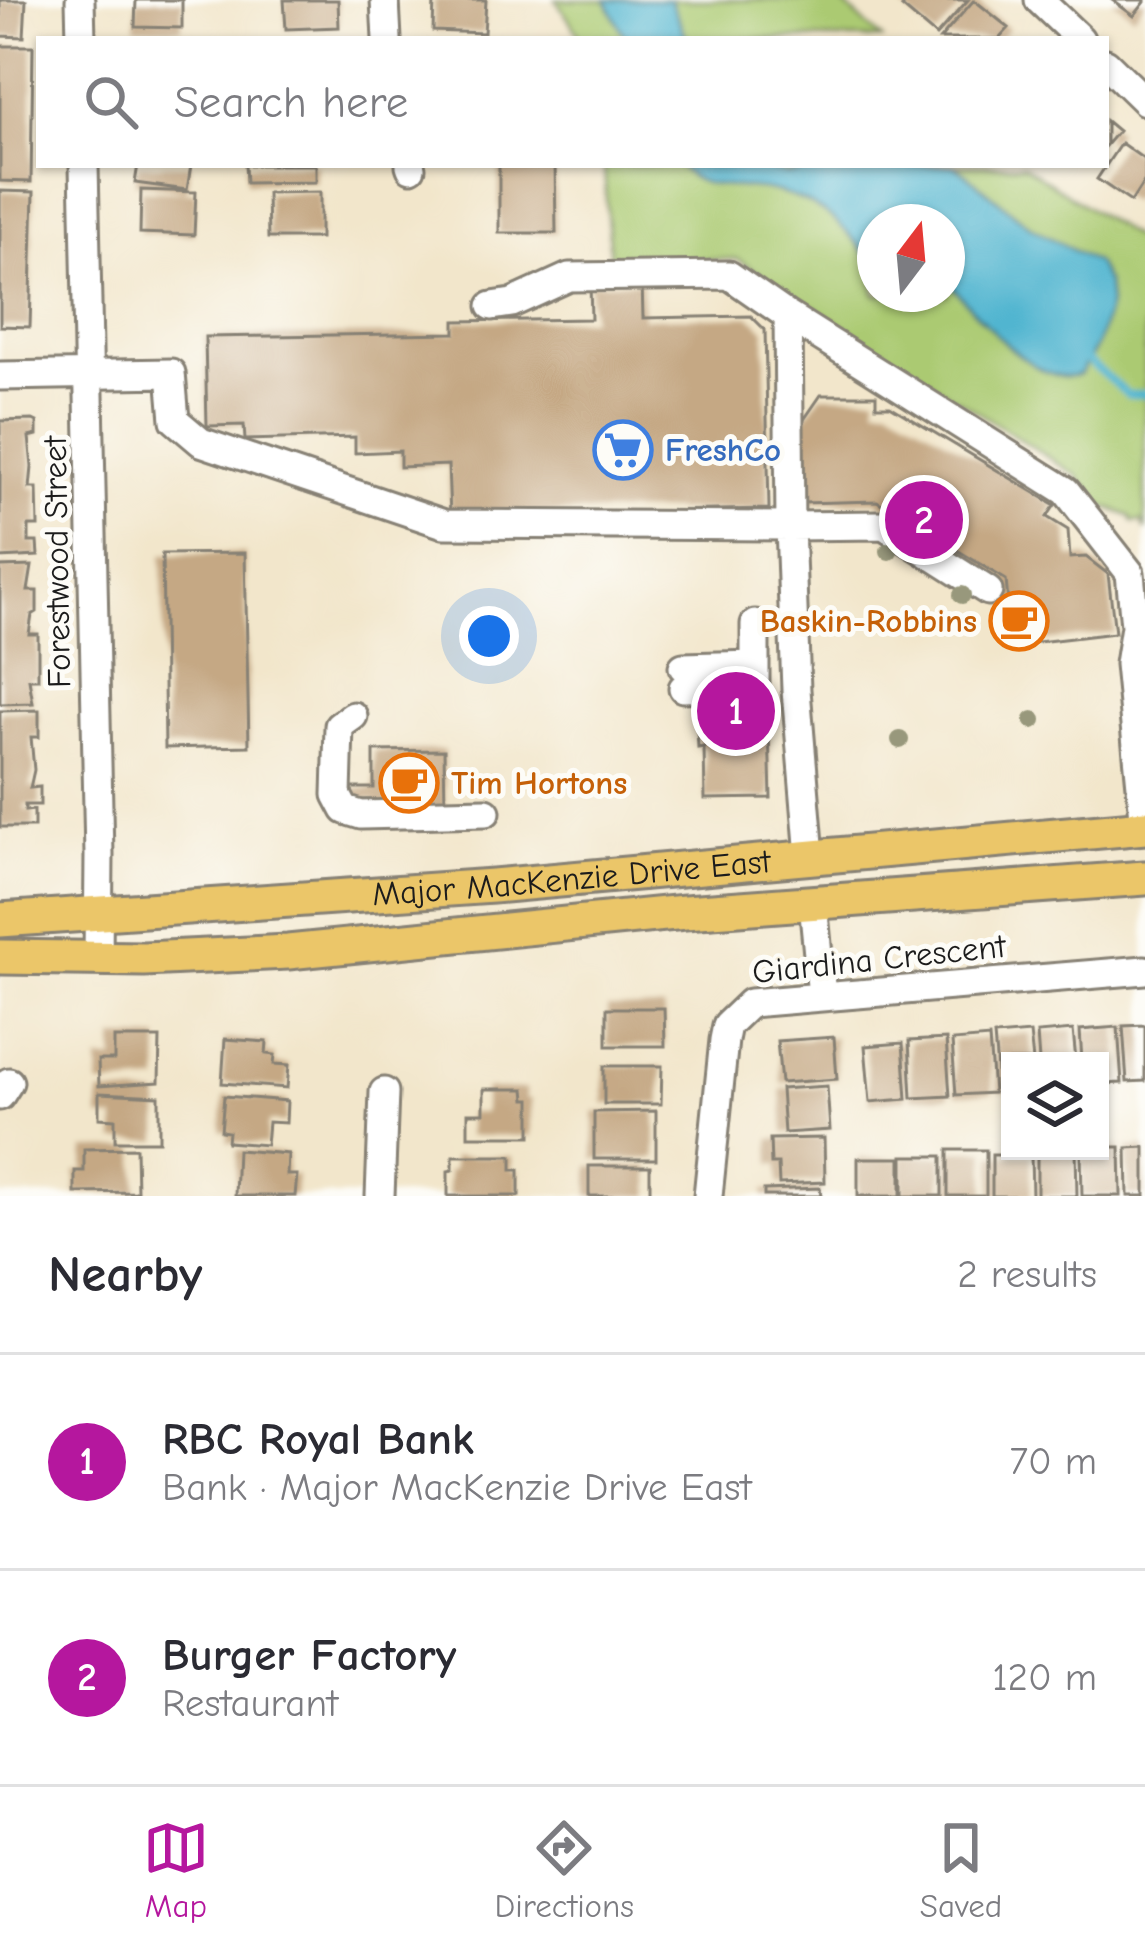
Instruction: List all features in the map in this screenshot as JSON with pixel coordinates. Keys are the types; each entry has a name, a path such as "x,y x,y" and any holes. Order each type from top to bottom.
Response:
{"main road":[{"name":"Major MacKenzie Drive East","path":"0,920 493,886 1145,827"},
{"path":"810,856 813,903"},
{"name":"Major MacKenzie Drive East","path":"0,957 98,959 289,952 439,934 1145,878"}],"street":[{"path":"80,0 81,36"},
{"path":"385,0 388,36"},
{"path":"1039,0 1078,36"},
{"path":"1109,66 1145,100"},
{"name":"Forestwood Street","path":"84,168 98,959"},
{"path":"492,306 512,303 569,278 729,275 1066,491 1130,573 1135,626 1129,664 1145,827"},
{"path":"788,316 796,690 810,856"},
{"path":"0,376 171,373 175,420 201,442 444,524 884,525 988,591"},
{"path":"683,678 755,685 755,624"},
{"path":"353,716 338,726 337,795 345,811 362,815 486,812"},
{"path":"813,903 822,996"},
{"name":"Giardina Crescent","path":"708,1196 727,1025 750,1003 1145,970"},
{"path":"380,1196 383,1092"}],"green space":[{"path":"556,0 839,0 879,36 580,36"},
{"path":"604,168 1028,168 1145,245 1145,531 1142,522 1097,504 1078,476 737,259 610,262"}],"water":[{"path":"606,0 670,0 686,36 624,36"},
{"path":"681,168 767,168 787,175 823,168 959,168 1031,227 1096,263 1107,284 1109,305 1098,343 1080,374 1063,376 1026,360 990,328 965,301 965,204 857,204 857,244 812,205 767,190 697,180"}],"building":[{"path":"0,0 26,0 24,37 0,36"},
{"path":"136,0 182,0 182,28 135,27"},
{"path":"284,0 338,0 339,27 286,29"},
{"path":"434,0 486,0 484,33 433,31"},
{"path":"908,0 968,0 936,36 902,7"},
{"path":"974,0 1009,28 1002,36 943,36"},
{"path":"1112,0 1145,0 1145,2 1134,16"},
{"path":"0,46 33,46 31,182 0,181"},
{"path":"1121,143 1145,160 1145,180 1131,202 1097,179 1109,168"},
{"path":"138,168 191,168 187,190 135,183"},
{"path":"245,168 316,168 316,182 246,183"},
{"path":"499,168 555,168 556,233 499,233"},
{"path":"141,190 196,192 194,235 140,233"},
{"path":"0,191 34,192 30,327 0,326"},
{"path":"320,192 320,238 268,238 267,193"},
{"path":"642,282 643,318 751,316 765,330 769,509 450,515 448,465 400,467 400,451 355,453 355,437 245,440 244,425 207,426 205,337 455,333 455,321 591,319 590,283"},
{"path":"821,395 876,395 876,406 890,406 1055,505 1047,517 1068,530 1070,558 1086,557 1108,574 1115,633 1012,645 1006,580 877,501 802,503 799,427"},
{"path":"33,420 37,435 29,437 30,488 37,488 38,526 29,526 29,542 37,542 38,556 0,558 0,421"},
{"path":"245,553 249,746 165,748 162,554"},
{"path":"32,566 28,591 37,591 37,612 32,615 29,634 38,634 38,679 29,679 33,703 0,704 0,567"},
{"path":"702,657 734,695 768,694 771,798 705,799 704,747 698,748 697,728 704,728"},
{"path":"39,710 39,737 31,737 34,770 30,788 40,787 40,805 25,805 25,811 34,810 34,827 0,827 0,711"},
{"name":"Tim Hortons","path":"444,750 445,808 375,809 375,800 352,800 352,788 374,788 374,751"},
{"path":"607,1008 664,1008 665,1046 607,1046"},
{"path":"1145,1025 1145,1081 1127,1082 1123,1026"},
{"path":"1118,1027 1122,1083 1109,1084 1109,1052 1081,1052 1080,1030"},
{"path":"1073,1030 1075,1052 1038,1052 1037,1033"},
{"path":"1030,1033 1032,1052 1001,1052 1001,1092 999,1092 994,1036"},
{"path":"834,1037 837,1079 781,1083 777,1041"},
{"path":"114,1038 160,1038 159,1082 99,1086 98,1060 114,1060"},
{"path":"989,1038 993,1093 956,1095 952,1041"},
{"path":"225,1039 267,1042 266,1054 275,1055 274,1064 289,1065 287,1088 222,1083"},
{"path":"946,1039 950,1096 912,1098 909,1041"},
{"path":"903,1043 907,1099 870,1102 865,1046"},
{"path":"604,1066 662,1066 661,1104 604,1104"},
{"path":"827,1086 830,1130 784,1133 781,1089"},
{"path":"484,1089 525,1089 526,1099 531,1099 531,1136 468,1136 468,1113 484,1113"},
{"path":"99,1093 159,1096 159,1141 115,1141 115,1119 99,1118"},
{"path":"224,1096 287,1101 286,1123 268,1122 266,1145 227,1142 228,1132 221,1131"},
{"path":"656,1111 656,1159 594,1159 594,1112"},
{"path":"824,1138 825,1182 779,1184 778,1164 771,1164 770,1139"},
{"path":"1109,1147 1120,1147 1121,1196 1082,1196 1081,1160 1109,1160"},
{"path":"1145,1147 1145,1196 1128,1196 1127,1148"},
{"path":"136,1148 137,1192 75,1193 75,1171 84,1171 84,1149"},
{"path":"237,1150 288,1154 287,1175 297,1175 295,1196 235,1196"},
{"path":"948,1150 986,1150 986,1196 948,1196"},
{"path":"992,1155 1001,1155 1001,1160 1031,1160 1032,1196 992,1196"},
{"path":"453,1156 512,1156 512,1170 519,1170 519,1196 448,1196"},
{"path":"903,1156 942,1156 942,1196 903,1196"},
{"path":"858,1158 901,1158 901,1196 858,1196"},
{"path":"1037,1160 1076,1160 1077,1196 1037,1196"},
{"path":"589,1166 650,1166 650,1196 589,1196"},
{"path":"820,1188 821,1196 764,1196 764,1190"}],"waterway":[{"path":"1088,361 1128,395 1145,394"}],"place":[{"name":"FreshCo","path":"623,450"},
{"name":"Burger Factory","path":"924,520"},
{"name":"Baskin-Robbins","path":"1019,621"},
{"name":"RBC Royal Bank","path":"736,711"},
{"name":"Tim Hortons","path":"409,783"}]}
